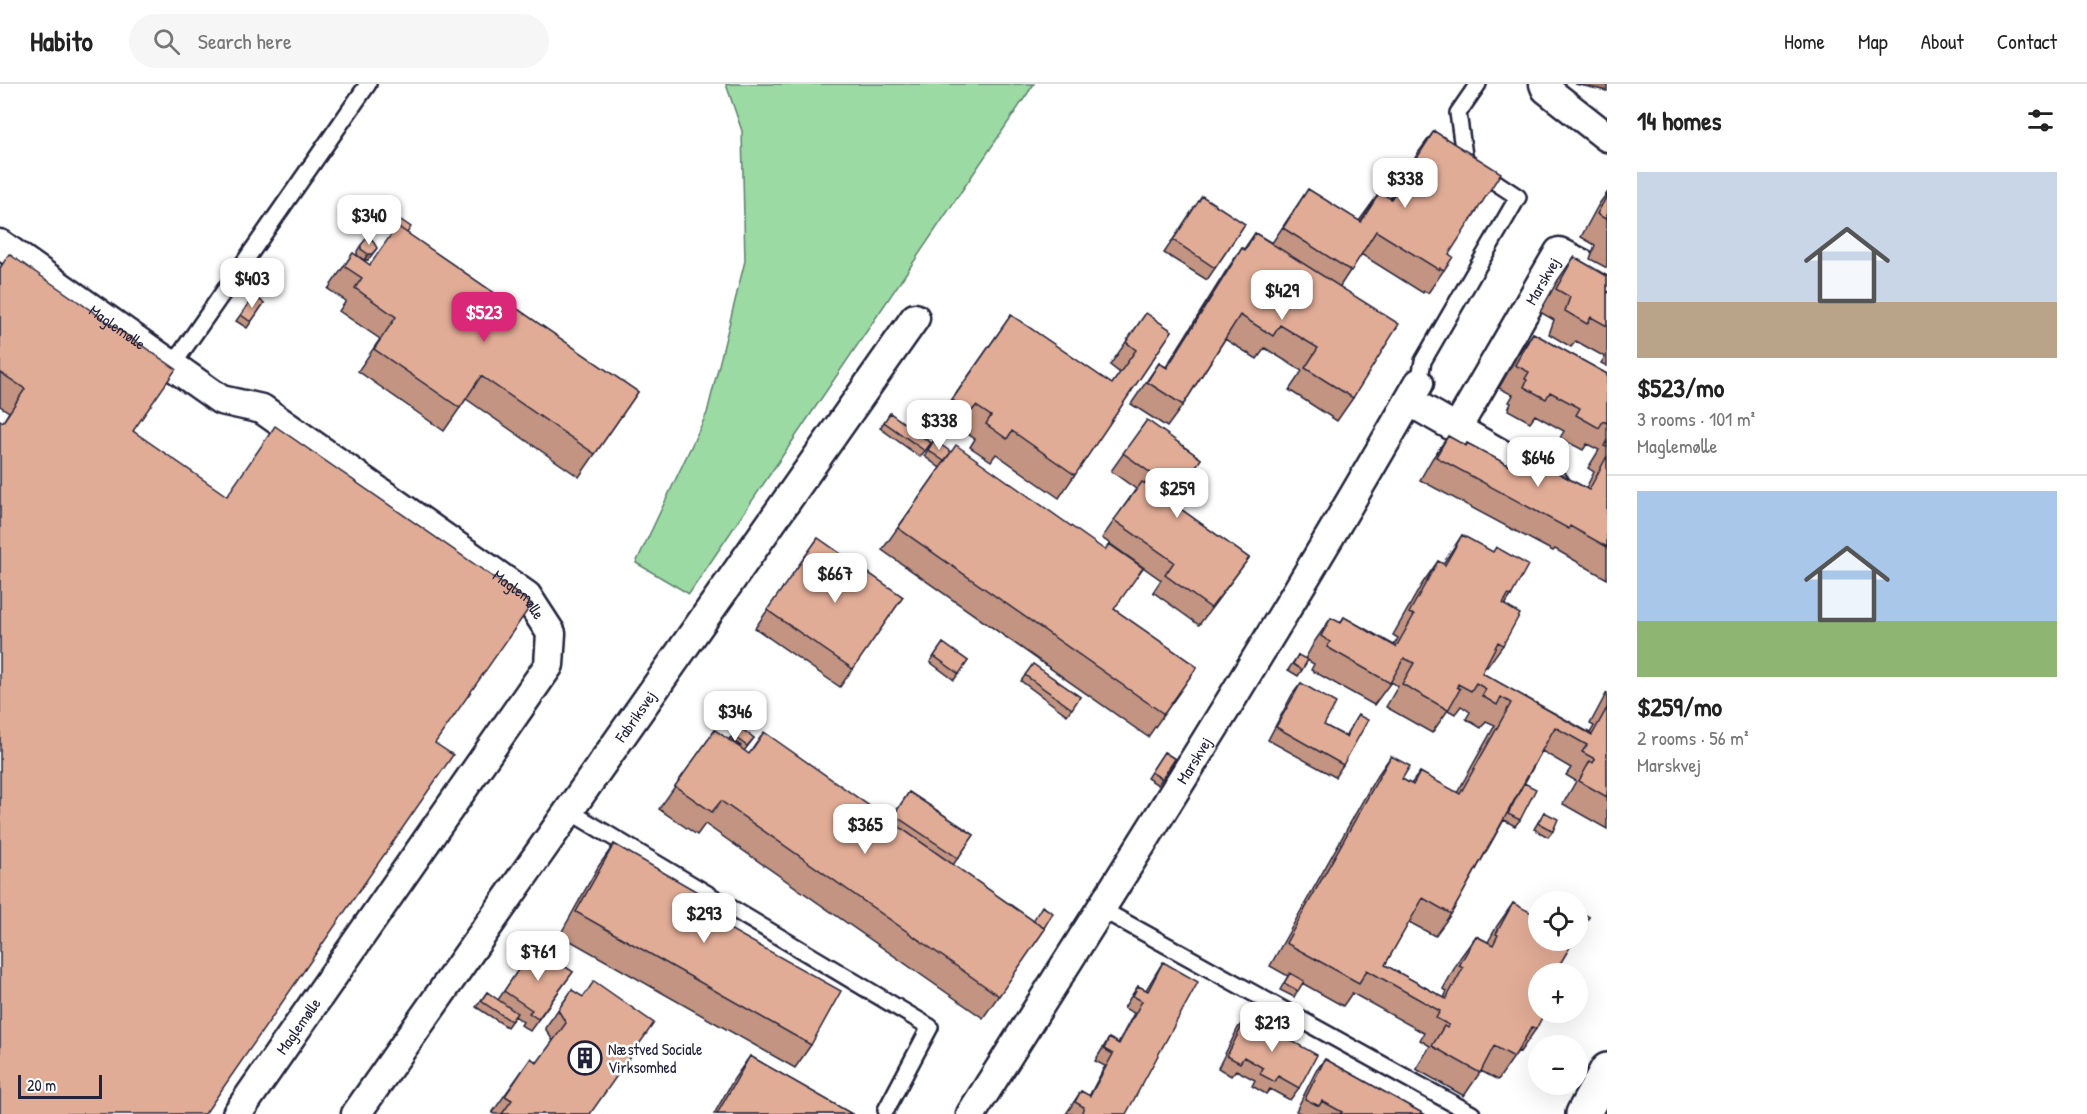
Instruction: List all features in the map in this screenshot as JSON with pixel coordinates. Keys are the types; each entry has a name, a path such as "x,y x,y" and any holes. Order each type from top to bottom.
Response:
{"street":[{"path":"1544,84 1546,89 1607,137"},
{"name":"Maglemølle","path":"0,244 221,400 262,409 527,596 551,633 549,664 237,1114"},
{"name":"Marskvej","path":"1457,428 1526,331 1559,252 1607,277"},
{"name":"Fabriksvej","path":"356,1114 915,318"},
{"path":"1414,392 1457,428 1559,487"},
{"name":"Marskvej","path":"971,1114 1101,909 1354,497 1414,392"},
{"path":"1582,1114 1607,1070"}],"lane":[{"path":"172,366 368,84"},
{"path":"1414,392 1423,361 1518,197 1465,162 1458,113 1478,84"},
{"path":"569,811 930,1027 886,1110"},
{"path":"1101,909 1466,1113"}],"green space":[{"path":"726,84 1034,84 689,594 636,563 707,413 745,261 742,131"}],"building":[{"path":"1434,131 1501,173 1449,254 1453,257 1444,270 1440,268 1439,270 1376,231 1351,271 1283,228 1308,189 1361,222 1380,192 1391,199"},
{"path":"1202,196 1245,224 1215,268 1173,240"},
{"path":"1607,196 1607,220 1597,214"},
{"path":"401,220 411,227 407,233 397,226 391,234"},
{"path":"397,226 638,392 595,454 481,376 460,408 374,349 396,317 355,288 362,278 344,266 353,253 370,265"},
{"path":"1255,233 1399,324 1353,398 1305,368 1318,348 1280,325 1273,336 1240,315 1183,405 1147,382 1159,363 1167,368 1242,248 1245,250"},
{"path":"371,238 377,248 372,254 368,254 361,249 361,245 366,239"},
{"path":"9,254 176,369 133,431 227,496 275,426 532,604 435,743 453,755 205,1114 0,1114 0,420 3,422 25,389 0,372 0,268"},
{"path":"1574,257 1607,276 1607,326 1591,317 1587,324 1565,311 1570,297 1556,289"},
{"path":"254,296 264,303 251,322 241,315"},
{"path":"1146,313 1172,331 1075,475 1012,431 1007,439 986,424 991,416 976,406 971,412 952,400 1011,315 1112,384 1136,350 1126,342"},
{"path":"1533,333 1607,374 1607,423 1603,421 1599,428 1576,415 1580,408 1550,392 1546,399 1524,387 1529,372 1515,365"},
{"path":"890,413 931,443 925,451 884,422"},
{"path":"1147,420 1201,459 1178,492 1171,488 1164,497 1249,558 1211,608 1165,575 1174,562 1114,520 1142,482 1145,484 1152,474 1123,453"},
{"path":"1448,436 1466,446 1467,443 1519,471 1527,456 1589,490 1607,456 1607,547 1436,457"},
{"path":"934,440 951,452 944,461 928,450"},
{"path":"956,445 1105,550 1109,544 1143,568 1114,609 1197,667 1164,714 898,528"},
{"path":"1462,535 1493,552 1496,547 1528,565 1511,596 1508,595 1503,604 1520,614 1503,645 1498,642 1482,673 1592,735 1607,708 1607,797 1579,781 1590,761 1593,763 1595,759 1582,752 1587,745 1555,727 1451,914 1423,898 1385,965 1446,999 1463,968 1459,966 1476,936 1493,945 1498,935 1496,934 1513,903 1528,911 1528,951 1568,951 1561,963 1528,963 1528,1023 1539,1023 1536,1029 1532,1027 1514,1057 1494,1046 1480,1073 1432,1046 1444,1026 1447,1028 1449,1025 1436,1018 1440,1011 1367,970 1359,983 1286,943 1391,756 1410,766 1402,779 1413,785 1420,772 1460,794 1511,703 1501,697 1497,705 1482,696 1486,689 1476,683 1471,691 1458,684 1457,687 1460,689 1448,710 1402,684 1414,663 1404,658 1390,683 1327,647 1330,642 1321,636 1331,618 1341,623 1344,617 1396,647 1414,615 1409,613 1438,561 1445,565"},
{"path":"818,538 903,597 853,669 767,610"},
{"path":"943,643 968,661 959,674 934,656"},
{"path":"1298,655 1308,660 1302,670 1293,664"},
{"path":"1033,664 1080,697 1072,709 1025,675"},
{"path":"1301,683 1336,703 1324,725 1346,737 1358,715 1368,720 1343,765 1276,727"},
{"path":"739,727 754,738 747,746 732,735"},
{"path":"715,730 749,754 764,732 1045,929 999,996 721,801 712,812 675,786"},
{"path":"730,738 741,746 729,740"},
{"path":"1164,752 1175,759 1162,779 1151,772"},
{"path":"1524,783 1536,789 1520,820 1508,814"},
{"path":"909,792 974,835 958,858 894,815"},
{"path":"1544,812 1558,819 1553,831 1538,823"},
{"path":"614,844 734,913 726,927 841,991 811,1045 576,912"},
{"path":"1042,906 1053,913 1044,928 1033,921"},
{"path":"534,946 573,972 538,1019 529,1013 532,1010 504,991"},
{"path":"1163,962 1198,982 1126,1114 1081,1114 1084,1107 1075,1102 1081,1091 1090,1096 1113,1054 1104,1049 1109,1038 1119,1044 1142,1001 1133,996 1138,986 1148,991"},
{"path":"1290,973 1304,981 1298,991 1284,983"},
{"name":"Næstved Sociale Virksomhed","path":"594,981 654,1023 590,1114 502,1114 512,1100 505,1096 531,1058 537,1063 566,1023 558,1010 572,990 583,997"},
{"path":"487,992 517,1013 511,1021 481,1001"},
{"path":"1247,1016 1317,1055 1299,1088 1278,1076 1275,1082 1260,1074 1263,1068 1244,1057 1240,1063 1227,1056"},
{"path":"750,1056 852,1114 717,1114"},
{"path":"1325,1059 1424,1114 1340,1114 1342,1112 1322,1101 1319,1106 1305,1099"}],"place":[{"name":"Næstved Sociale Virksomhed","path":"585,1058"}]}
